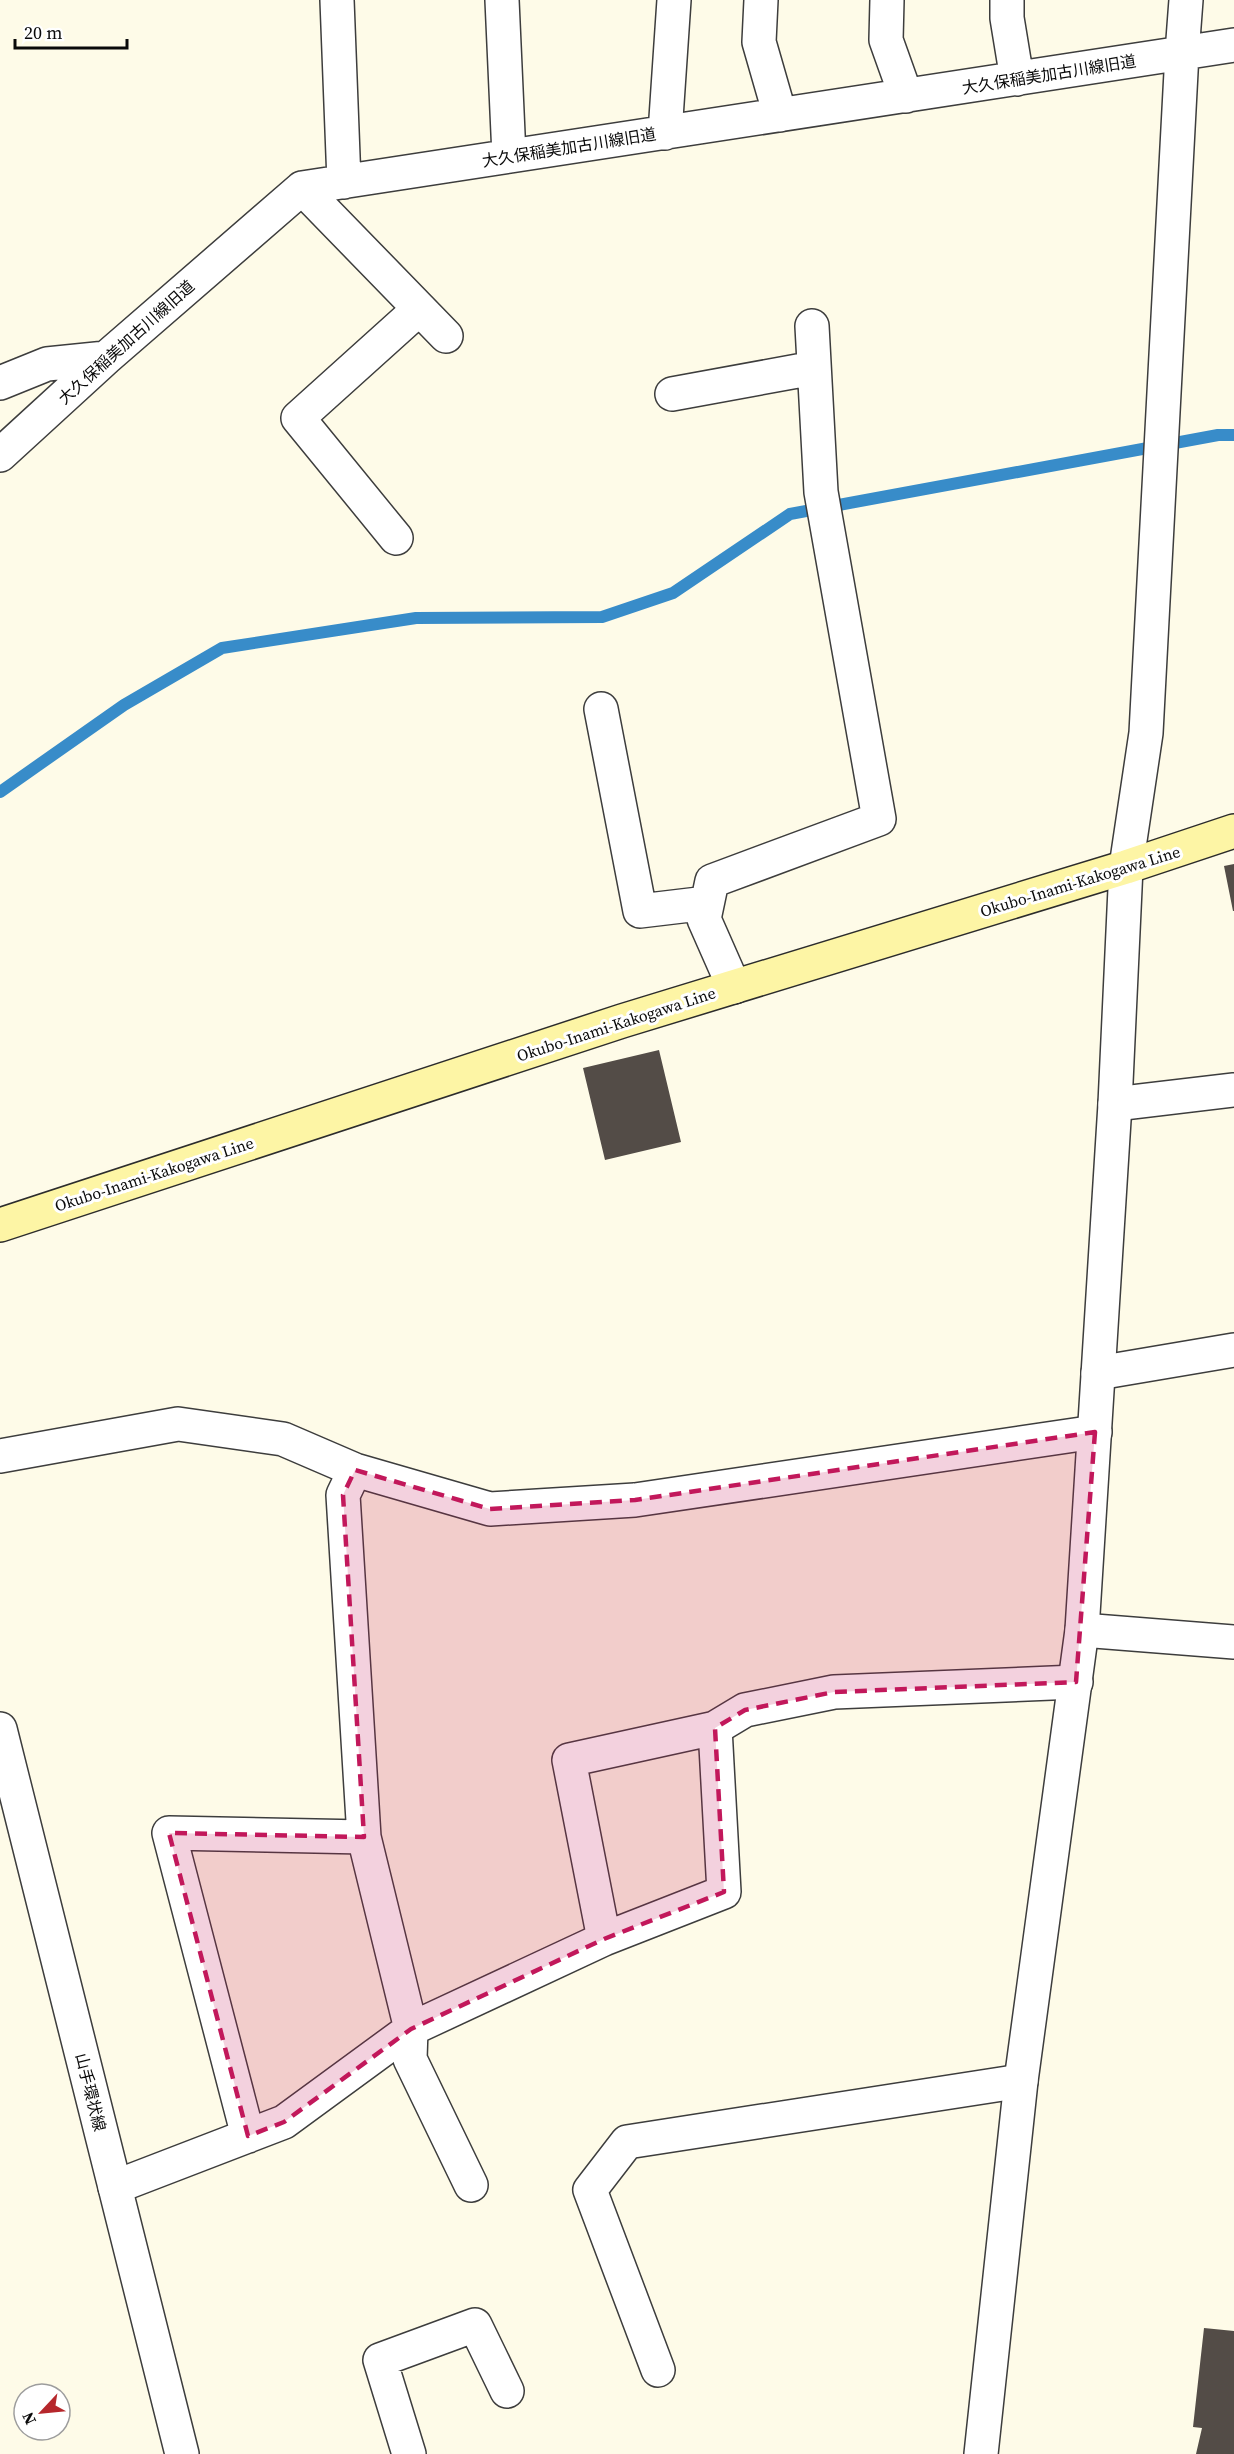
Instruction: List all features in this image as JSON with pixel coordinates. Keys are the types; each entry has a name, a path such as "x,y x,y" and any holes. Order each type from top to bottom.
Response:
{"main road":[{"name":"Okubo-Inami-Kakogawa Line","path":"0,1225 622,1021 1126,867 1234,831"}],"street":[{"path":"337,0 344,182"},
{"path":"502,0 508,156"},
{"path":"665,133 674,0"},
{"path":"761,0 759,42 780,115"},
{"path":"887,0 886,40 906,96"},
{"path":"1007,0 1006,18 1017,79"},
{"path":"981,2454 1021,2081 1082,1629 1115,1104 1126,867 1146,733 1186,0"},
{"name":"大久保稲美加古川線旧道","path":"0,455 106,358 302,188 1234,45"},
{"path":"302,188 446,336"},
{"path":"396,538 298,418 419,309"},
{"path":"734,987 704,919 712,881 879,819 824,508 812,326"},
{"path":"0,383 47,364 106,358"},
{"path":"672,394 814,368"},
{"path":"601,709 640,911 707,903"},
{"path":"1115,1104 1234,1090"},
{"path":"1098,1373 1234,1350"},
{"path":"0,1456 178,1424 283,1439 355,1470 490,1509 635,1500 1095,1432"},
{"path":"355,1470 344,1495 364,1838 411,2029 410,2059 471,2185"},
{"path":"1082,1629 1234,1642"},
{"path":"604,1939 569,1760 715,1728 745,1710 834,1692 1076,1682"},
{"path":"115,2187 284,2122 411,2029 604,1939 724,1892 715,1728"},
{"name":"山手環状線","path":"0,1729 182,2454"},
{"path":"248,2136 169,1833 364,1838"},
{"path":"658,2370 590,2190 627,2142 1021,2081"},
{"path":"409,2454 380,2360 475,2325 507,2391"}],"highlighted area":[{"path":"1095,1432 1076,1682 834,1692 745,1710 715,1728 724,1892 604,1939 411,2029 284,2122 248,2136 169,1833 364,1837 343,1495 355,1470 490,1509 635,1500"}],"building":[{"path":"1234,864 1234,911 1233,911 1224,866"},
{"path":"659,1050 681,1142 605,1160 583,1068"},
{"path":"1204,2328 1234,2331 1234,2454 1196,2454 1202,2428 1193,2427"}],"waterway":[{"path":"0,792 124,705 222,648 416,618 602,617 673,593 790,514 1218,435 1234,435"}]}
